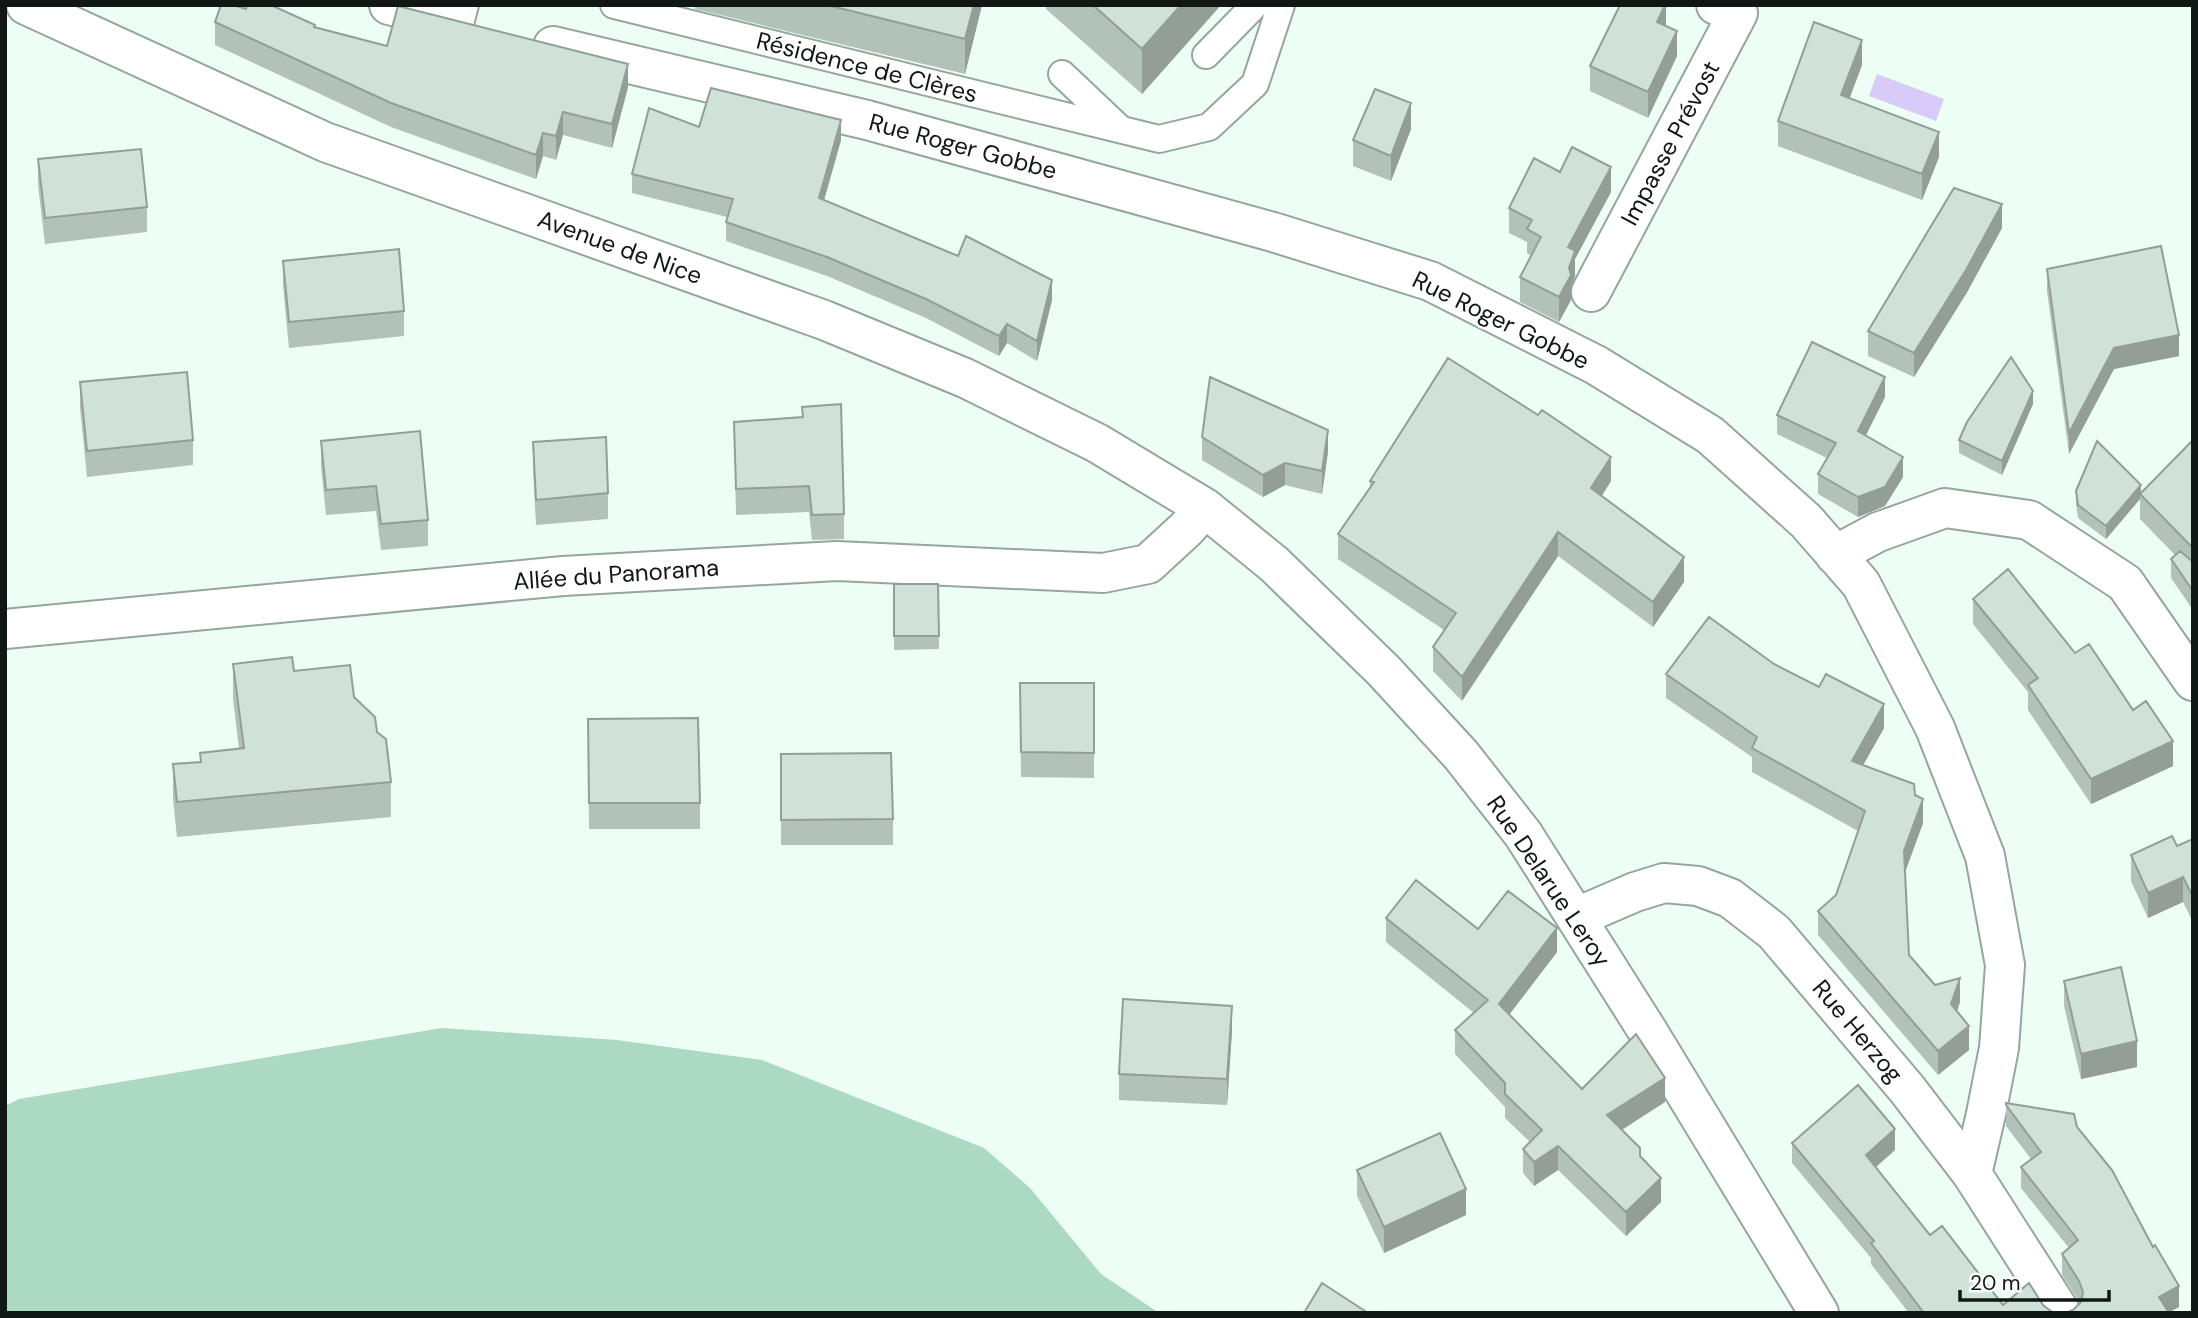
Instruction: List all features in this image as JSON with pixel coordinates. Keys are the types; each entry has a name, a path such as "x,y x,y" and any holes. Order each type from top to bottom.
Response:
{"street":[{"name":"Avenue de Nice","path":"26,5 324,142 824,320 965,378 1097,443 1205,508"},
{"name":"Rue Roger Gobbe","path":"389,5 482,24 867,120 1273,232 1430,281 1596,365 1710,435 1806,520 1861,584 1935,728 1984,856 2005,965 1998,1048 1972,1174"},
{"name":"Impasse Prévost","path":"1591,292 1738,13 1716,5"},
{"name":"Allée du Panorama","path":"5,629 563,576 823,561 1103,573 1147,564 1205,508"},
{"name":"Rue Delarue Leroy","path":"1205,508 1274,564 1384,671 1444,736 1523,834 1577,917 1819,1313"},
{"path":"1835,555 1878,532 1945,508 2029,520 2125,583 2193,681"},
{"name":"Rue Herzog","path":"1577,917 1635,892 1664,883 1698,886 1730,898 1774,932 1907,1089 1972,1174 2061,1313"}],"lane":[{"name":"Résidence de Clères","path":"614,5 1159,139 1209,127 1255,84 1281,5"},
{"path":"1206,55 1255,5"},
{"name":"Résidence de Clères","path":"1062,75 1120,128"}],"green space":[{"path":"442,1028 617,1040 762,1060 984,1148 1030,1188 1101,1274 1159,1313 5,1313 5,1106 19,1099"}],"shaded area":[{"path":"1877,74 1944,99 1936,121 1869,96"}],"building":[{"path":"221,5 246,9 247,5 271,5 315,25 314,27 387,46 398,6 628,64 612,124 563,112 556,136 543,133 536,155 391,103 215,22"},
{"path":"827,5 974,5 965,39"},
{"path":"1093,5 1181,5 1142,49"},
{"path":"1620,5 1665,5 1657,22 1677,31 1648,92 1590,66"},
{"path":"1814,22 1862,40 1841,95 1939,132 1922,174 1778,121"},
{"path":"711,88 841,120 819,198 958,256 966,236 1052,280 1037,341 1007,324 999,336 926,299 827,257 726,222 733,199 632,174 649,108 699,127"},
{"path":"1375,89 1411,103 1391,156 1353,140"},
{"path":"1572,147 1611,167 1568,247 1575,251 1569,268 1571,275 1559,297 1520,277 1541,237 1527,229 1532,220 1509,208 1534,158 1560,172"},
{"path":"141,149 147,207 45,218 38,159"},
{"path":"1954,188 2002,204 1966,270 1914,353 1868,331"},
{"path":"2161,246 2179,335 2114,348 2069,433 2047,269"},
{"path":"399,249 404,311 289,322 283,261"},
{"path":"1812,342 1885,377 1858,431 1903,457 1885,487 1858,497 1818,474 1836,443 1777,415"},
{"path":"2011,357 2033,391 2002,461 1959,440 1967,422"},
{"path":"1448,358 1538,415 1542,410 1611,457 1591,488 1684,557 1653,602 1558,532 1462,677 1433,647 1456,613 1338,534 1374,482 1370,481"},
{"path":"187,372 193,440 87,451 80,382"},
{"path":"1210,377 1328,430 1322,471 1285,463 1263,475 1202,437"},
{"path":"841,404 844,514 812,515 809,486 736,489 734,422 803,417 802,407"},
{"path":"420,431 428,520 381,524 376,486 326,490 321,441"},
{"path":"606,437 608,493 536,500 533,442"},
{"path":"2193,440 2193,544 2191,546 2140,494"},
{"path":"2097,441 2141,485 2106,526 2078,505 2076,491"},
{"path":"2180,551 2193,562 2193,591 2171,559"},
{"path":"2008,569 2075,653 2089,644 2133,710 2146,701 2173,741 2091,779 2028,685 2038,678 1973,599"},
{"path":"894,584 938,584 939,636 894,636"},
{"path":"1709,617 1774,664 1819,687 1826,674 1884,704 1852,761 1914,784 1915,795 1923,799 1904,851 1909,955 1935,985 1960,978 1951,1004 1969,1026 1938,1051 1818,911 1836,895 1865,811 1752,748 1757,737 1666,674"},
{"path":"292,657 294,671 350,665 354,697 375,717 377,732 386,739 391,782 177,802 173,764 201,762 200,753 244,748 233,664"},
{"path":"1020,683 1094,683 1094,753 1021,752"},
{"path":"698,718 700,803 589,803 588,719"},
{"path":"891,753 893,819 781,820 781,754"},
{"path":"2172,836 2177,846 2193,839 2193,897 2183,877 2148,893 2131,855"},
{"path":"1416,880 1478,929 1508,891 1557,928 1499,1004 1582,1089 1636,1034 1665,1078 1607,1115 1640,1148 1640,1156 1661,1178 1626,1212 1558,1146 1534,1162 1523,1149 1542,1130 1505,1094 1505,1083 1455,1030 1488,1000 1386,918"},
{"path":"2121,967 2137,1041 2081,1054 2064,981"},
{"path":"1123,999 1232,1006 1227,1079 1119,1074"},
{"path":"1858,1085 1895,1129 1866,1155 1930,1235 1942,1226 2003,1305 2029,1283 2043,1305 2056,1313 1924,1313 1871,1243 1874,1241 1792,1143"},
{"path":"2006,1103 2074,1114 2077,1127 2112,1170 2153,1247 2155,1245 2179,1286 2159,1297 2169,1313 2066,1313 2081,1302 2083,1292 2062,1254 2078,1240 2021,1167 2041,1152"},
{"path":"1440,1133 1466,1189 1384,1227 1357,1170"},
{"path":"1322,1283 1368,1313 1304,1313"}]}
